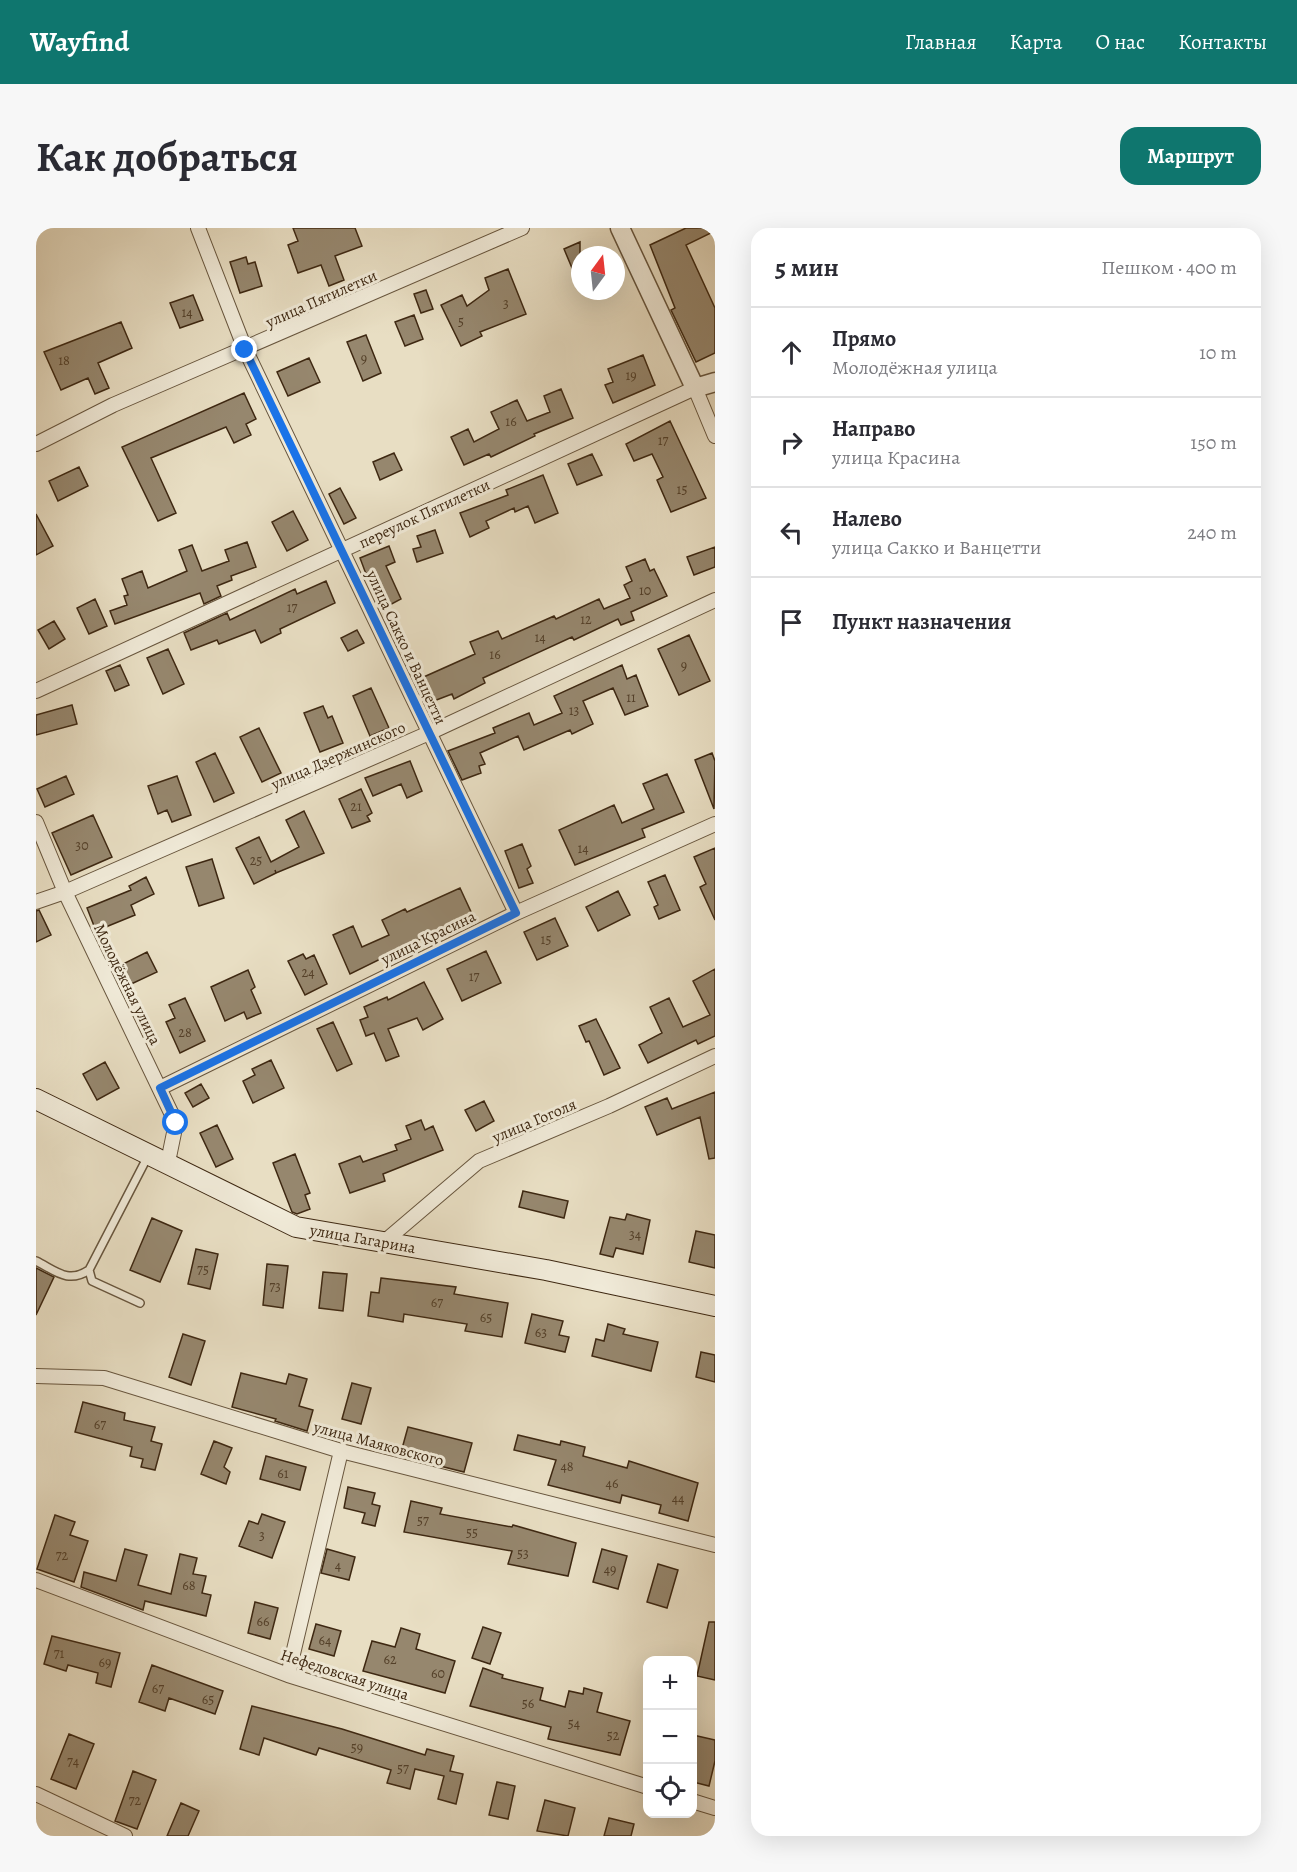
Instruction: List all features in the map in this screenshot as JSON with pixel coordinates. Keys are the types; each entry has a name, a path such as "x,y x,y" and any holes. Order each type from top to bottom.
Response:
{"main road":[{"name":"улица Гагарина","path":"36,1099 296,1227 546,1270 715,1306"}],"street":[{"name":"улица Сакко и Ванцетти","path":"198,228 245,350 516,913"},
{"name":"улица Пятилетки","path":"36,444 113,405 245,350 522,228"},
{"path":"620,228 715,436"},
{"name":"переулок Пятилетки","path":"36,691 695,388 715,382"},
{"name":"улица Дзержинского","path":"36,902 65,892 429,733 715,600"},
{"name":"Молодёжная улица","path":"36,822 65,892 176,1123 168,1162"},
{"name":"улица Красина","path":"160,1088 516,913 715,824"},
{"name":"улица Гоголя","path":"384,1242 479,1161 609,1106 715,1056"},
{"name":"улица Маяковского","path":"36,1376 104,1378 340,1451 715,1545"},
{"path":"288,1674 340,1451"},
{"name":"Нефедовская улица","path":"36,1580 288,1674 643,1785"},
{"path":"36,1794 125,1836"},
{"path":"697,1802 715,1808"}],"lane":[{"path":"36,1262 71,1277 78,1278 89,1270 149,1153"},
{"path":"89,1270 92,1281 140,1303"}],"building":[{"path":"293,228 355,228 362,246 335,256 344,280 329,286 321,265 298,273 288,245 298,241"},
{"path":"686,228 715,228 715,231 686,245 715,308 715,353 696,362 671,310 675,308 650,245"},
{"path":"580,242 580,246 571,246 571,266 564,249"},
{"path":"246,257 248,264 255,262 262,286 240,293 230,262"},
{"path":"508,269 526,314 480,332 482,336 461,346 441,305 462,295 467,306 489,290 485,278"},
{"path":"426,290 433,309 421,313 414,294"},
{"path":"193,295 203,320 180,328 170,303"},
{"path":"414,315 423,339 405,346 395,322"},
{"path":"121,322 132,348 98,363 109,388 95,394 88,378 61,390 44,352"},
{"path":"366,335 381,373 363,381 347,342"},
{"path":"643,355 655,385 613,403 605,385 613,382 608,369"},
{"path":"309,358 320,382 288,396 277,372"},
{"path":"561,389 573,418 534,434 535,436 491,457 489,454 464,465 451,437 468,429 474,442 499,429 491,412 517,400 527,421 550,412 544,396"},
{"path":"244,393 256,419 246,424 251,435 234,443 226,427 151,458 176,513 158,521 122,447"},
{"path":"670,421 706,498 671,512 657,480 663,477 652,454 634,461 626,444"},
{"path":"394,453 402,470 380,480 373,462"},
{"path":"592,454 602,475 577,485 568,464"},
{"path":"79,467 88,486 58,501 49,481"},
{"path":"543,475 558,513 535,523 528,506 515,512 514,508 486,521 489,528 470,537 460,513 508,495 506,490"},
{"path":"340,488 356,518 344,524 329,494"},
{"path":"293,511 308,540 287,551 272,522"},
{"path":"36,514 53,546 36,555"},
{"path":"435,530 443,553 417,562 413,549 421,547 417,536"},
{"path":"247,542 256,567 231,576 232,580 217,586 221,596 204,604 200,593 115,624 110,611 127,605 124,596 128,595 122,579 142,571 148,588 187,571 179,550 192,545 202,571 229,561 225,550"},
{"path":"389,546 395,562 386,566 401,599 386,607 370,572 366,574 360,558"},
{"path":"715,547 715,567 694,575 687,557"},
{"path":"645,559 650,571 654,569 667,596 631,612 634,620 621,625 618,619 574,640 572,637 483,678 485,683 454,699 452,694 426,704 417,680 475,654 470,642 498,631 502,639 554,616 556,619 599,599 604,609 630,598 624,585 632,581 626,567"},
{"path":"326,581 335,603 280,629 281,633 261,643 255,630 219,644 217,640 191,650 184,633 227,613 230,620 295,589 297,594"},
{"path":"95,599 107,626 89,634 77,608"},
{"path":"54,621 65,639 49,649 38,630"},
{"path":"357,630 364,643 348,651 341,638"},
{"path":"689,635 710,681 679,695 658,649"},
{"path":"168,649 184,684 163,694 147,658"},
{"path":"120,665 129,685 115,691 106,671"},
{"path":"622,665 627,679 636,675 648,706 625,715 613,688 583,701 593,724 572,734 570,730 524,750 518,736 480,753 485,764 479,766 481,773 462,780 448,751 495,733 493,728 529,713 534,725 562,713 554,696"},
{"path":"371,688 389,728 370,736 353,696"},
{"path":"72,705 77,724 36,735 36,715"},
{"path":"323,706 328,718 332,716 343,743 320,752 304,713"},
{"path":"259,728 281,773 262,782 240,737"},
{"path":"215,753 234,793 214,802 196,762"},
{"path":"712,753 715,761 714,809 695,760"},
{"path":"410,761 422,791 407,798 401,784 373,796 365,778"},
{"path":"667,774 684,812 642,829 645,837 575,865 559,830 614,805 622,823 654,809 643,784"},
{"path":"66,776 74,794 45,807 37,789"},
{"path":"177,776 191,815 172,822 167,810 158,814 148,786"},
{"path":"361,789 372,813 367,816 370,821 352,828 339,799"},
{"path":"304,811 324,853 254,884 236,848 259,837 271,862 299,847 286,820"},
{"path":"93,815 112,857 71,875 52,833"},
{"path":"522,844 531,866 527,869 533,883 519,888 505,851"},
{"path":"715,848 715,920 700,887 706,884 694,857"},
{"path":"212,859 224,898 199,906 186,867"},
{"path":"665,875 680,910 659,919 654,907 658,905 648,882"},
{"path":"146,877 154,894 131,905 135,915 96,931 87,908 131,890 129,886"},
{"path":"460,888 472,914 350,974 333,935 353,926 362,947 389,935 382,920 405,909 407,912"},
{"path":"618,891 630,915 598,931 586,907"},
{"path":"39,910 51,935 36,942 36,911"},
{"path":"555,918 568,946 537,960 524,932"},
{"path":"486,951 501,983 462,1001 447,969"},
{"path":"147,952 157,972 127,986 117,967"},
{"path":"303,954 306,959 314,955 327,984 305,995 288,961"},
{"path":"715,969 715,1036 698,1044 696,1040 648,1063 639,1045 662,1033 650,1007 669,998 683,1027 710,1015 693,981"},
{"path":"248,970 255,987 251,990 261,1013 247,1019 244,1012 225,1021 211,987"},
{"path":"424,982 443,1019 423,1030 417,1018 388,1029 399,1056 386,1061 374,1033 366,1036 360,1020 368,1017 364,1007 387,997 388,1000"},
{"path":"185,998 205,1041 180,1053 166,1022 175,1018 169,1005"},
{"path":"596,1019 620,1068 604,1075 589,1041 586,1042 579,1026"},
{"path":"333,1022 352,1064 337,1071 317,1029"},
{"path":"271,1060 284,1088 253,1103 243,1081 255,1075 252,1069"},
{"path":"105,1062 119,1088 97,1100 83,1074"},
{"path":"201,1084 209,1098 193,1107 185,1093"},
{"path":"715,1092 715,1158 709,1159 700,1117 657,1135 645,1107 667,1098 672,1109"},
{"path":"484,1101 494,1121 476,1131 465,1110"},
{"path":"421,1120 425,1130 433,1126 443,1150 383,1174 385,1181 350,1193 339,1164 360,1156 363,1162 397,1150 395,1145 411,1139 406,1126"},
{"path":"217,1125 233,1159 216,1167 200,1133"},
{"path":"295,1154 310,1193 305,1195 310,1209 297,1214 292,1212 273,1163"},
{"path":"523,1191 568,1201 564,1218 519,1207"},
{"path":"627,1214 650,1220 643,1254 616,1248 613,1257 600,1254 610,1217 625,1220"},
{"path":"152,1218 182,1231 160,1282 130,1270"},
{"path":"696,1231 715,1235 715,1268 689,1262"},
{"path":"196,1249 218,1254 210,1289 188,1284"},
{"path":"267,1264 288,1266 283,1308 263,1305"},
{"path":"36,1268 54,1277 36,1315"},
{"path":"323,1272 347,1274 343,1311 319,1308"},
{"path":"381,1278 456,1287 454,1294 508,1303 502,1337 465,1331 467,1324 404,1314 403,1322 368,1316 371,1292 379,1293"},
{"path":"532,1314 563,1321 559,1335 569,1337 565,1352 525,1343"},
{"path":"608,1324 625,1329 623,1334 658,1342 651,1371 592,1356 596,1339 604,1341"},
{"path":"183,1334 205,1341 191,1385 169,1377"},
{"path":"701,1352 715,1355 715,1382 696,1377"},
{"path":"241,1373 286,1384 289,1374 307,1379 299,1406 313,1410 307,1431 275,1421 276,1419 232,1407"},
{"path":"352,1383 371,1388 361,1424 342,1419"},
{"path":"83,1402 125,1413 124,1420 155,1427 151,1441 162,1444 155,1470 141,1467 143,1459 130,1456 132,1447 75,1432"},
{"path":"408,1427 472,1443 464,1472 400,1456"},
{"path":"518,1435 560,1445 561,1441 585,1447 583,1456 627,1468 629,1461 698,1483 688,1521 659,1513 661,1505 622,1495 620,1503 548,1485 556,1460 514,1450"},
{"path":"214,1441 232,1448 224,1467 230,1472 226,1484 201,1474"},
{"path":"266,1456 306,1467 300,1490 260,1479"},
{"path":"348,1487 375,1493 372,1504 380,1506 375,1526 362,1523 365,1513 344,1508"},
{"path":"411,1501 442,1508 440,1514 512,1527 513,1525 576,1543 568,1576 508,1564 512,1551 404,1532"},
{"path":"262,1514 285,1522 272,1558 239,1546 249,1521 258,1524"},
{"path":"55,1515 75,1522 70,1535 88,1541 74,1582 37,1569"},
{"path":"125,1549 147,1555 138,1585 171,1594 180,1554 197,1558 193,1574 206,1576 202,1593 211,1595 206,1616 145,1601 143,1610 81,1587 84,1572 116,1581"},
{"path":"327,1549 355,1557 349,1580 321,1573"},
{"path":"602,1549 627,1556 618,1589 593,1582"},
{"path":"658,1564 678,1570 667,1608 647,1602"},
{"path":"255,1602 278,1608 270,1639 248,1633"},
{"path":"709,1622 715,1622 715,1680 697,1676"},
{"path":"316,1624 341,1631 334,1656 309,1649"},
{"path":"483,1627 501,1633 490,1664 472,1658"},
{"path":"401,1628 420,1634 416,1649 455,1661 445,1693 363,1671 372,1641 395,1647"},
{"path":"52,1636 120,1653 111,1687 96,1683 98,1673 68,1665 66,1671 44,1664"},
{"path":"152,1665 223,1691 215,1714 169,1698 165,1711 139,1702"},
{"path":"483,1668 503,1675 502,1678 543,1688 540,1700 565,1707 569,1691 583,1694 584,1688 602,1693 597,1712 630,1721 620,1755 548,1739 551,1727 470,1706"},
{"path":"252,1706 342,1729 425,1755 427,1749 454,1756 450,1771 463,1774 456,1804 438,1799 444,1776 415,1769 410,1789 387,1783 391,1770 319,1748 316,1755 264,1738 259,1755 240,1749"},
{"path":"69,1734 94,1744 76,1789 51,1779"},
{"path":"697,1736 715,1740 715,1761 709,1786 697,1783"},
{"path":"133,1771 156,1780 137,1829 115,1821"},
{"path":"497,1782 515,1786 508,1819 489,1815"},
{"path":"545,1800 575,1808 568,1836 537,1831"},
{"path":"181,1803 199,1811 188,1836 167,1836"},
{"path":"609,1818 634,1824 631,1836 604,1836"}],"route":[{"path":"176,1123 160,1088 516,913 245,350"}]}
